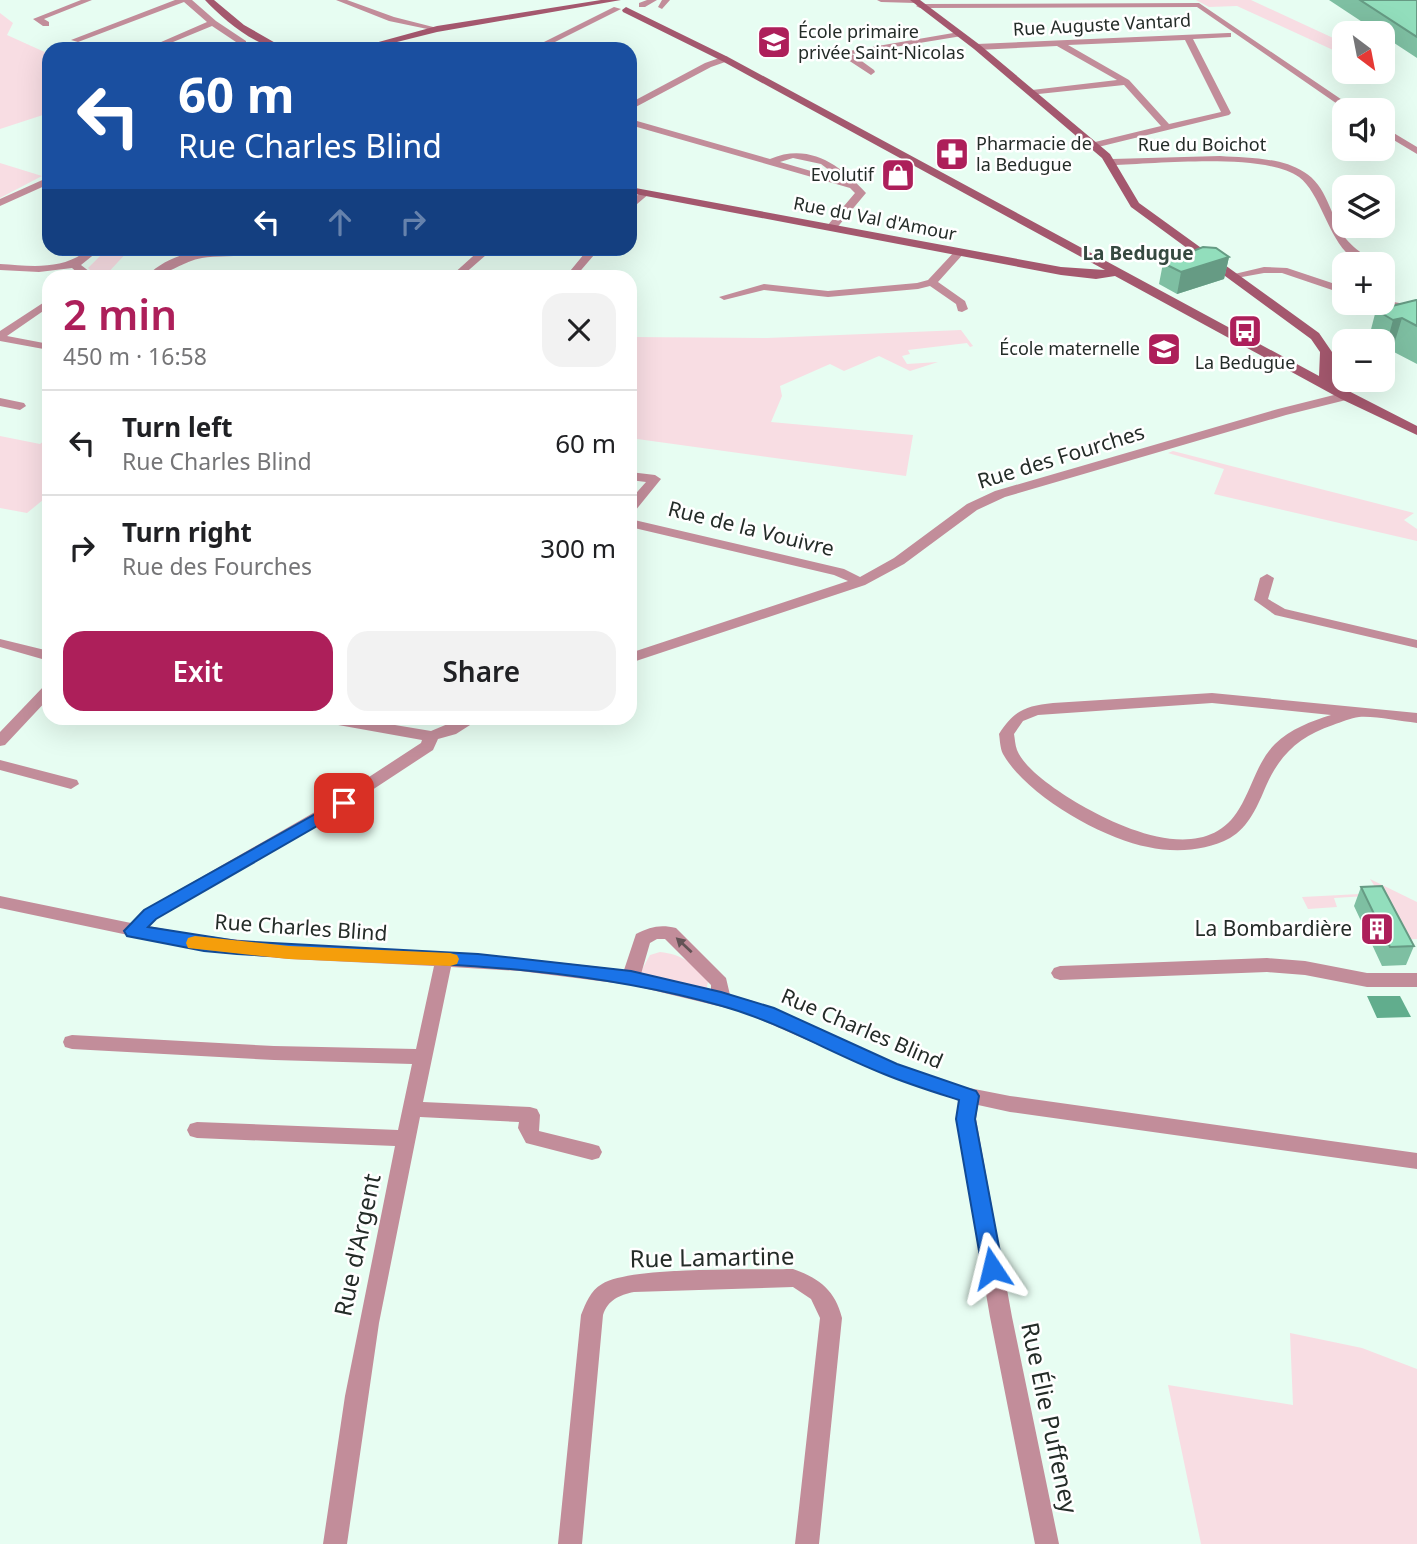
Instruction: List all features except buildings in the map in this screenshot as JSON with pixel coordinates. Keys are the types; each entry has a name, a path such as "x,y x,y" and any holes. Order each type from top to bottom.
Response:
{"street":[{"path":"75,40 184,0 241,42"},
{"path":"209,0 241,27 268,42"},
{"path":"340,0 392,19 437,29"},
{"path":"385,42 437,29 575,9 639,4 653,0"},
{"path":"881,0 1195,3 1334,98"},
{"path":"46,24 37,19 81,1"},
{"name":"Rue du Boichot","path":"916,2 977,47 1094,145 1112,162 1127,197 1135,205 1323,344 1326,352 1327,386"},
{"path":"547,42 616,4"},
{"path":"616,4 725,59 1327,386 1417,431"},
{"path":"639,4 725,59"},
{"path":"392,19 416,34"},
{"path":"166,42 213,23"},
{"path":"223,30 241,27"},
{"path":"871,72 848,56 847,52 959,34"},
{"name":"Rue Auguste Vantard","path":"977,47 1228,35"},
{"path":"1094,145 1222,116 1227,111 1186,36"},
{"path":"1057,43 1126,82 1168,128"},
{"path":"637,103 708,65 725,59"},
{"path":"1032,93 1126,82"},
{"path":"637,124 847,184 861,193 831,228"},
{"path":"1395,137 1417,151"},
{"path":"772,162 792,155 809,155 840,173 848,180 847,184"},
{"name":"Rue du Boichot","path":"1112,162 1255,160 1288,167 1314,184 1343,244 1354,252"},
{"path":"0,204 42,183"},
{"name":"Rue du Val d'Amour","path":"637,191 1077,273 1115,272"},
{"path":"637,200 645,193"},
{"path":"724,297 764,287 828,294 908,288 932,282 960,252"},
{"path":"0,267 58,269 75,265 87,256"},
{"path":"162,270 176,262 199,256"},
{"path":"463,270 480,256"},
{"path":"576,270 588,256"},
{"path":"75,265 81,270"},
{"path":"0,278 16,268"},
{"path":"1231,276 1264,270 1283,270 1332,287"},
{"path":"932,282 961,303 962,309"},
{"path":"1395,305 1417,309"},
{"path":"0,337 42,307"},
{"path":"0,337 42,346"},
{"name":"Rue des Fourches","path":"1282,412 1327,386"},
{"name":"Rue des Fourches","path":"637,656 860,582 900,561 953,519 992,497 1282,412 1346,396"},
{"path":"0,402 20,406"},
{"name":"Rue de la Vouivre","path":"637,477 655,479 637,500"},
{"name":"Rue de la Vouivre","path":"637,525 839,572 860,582"},
{"path":"1267,578 1261,600 1280,612 1417,644"},
{"path":"0,643 42,654"},
{"path":"0,741 42,697"},
{"path":"1356,713 1312,728 1280,749 1264,774 1247,814 1229,831 1216,838 1181,844 1141,841 1102,825 1023,771 1008,752 1004,742 1004,734 1016,720 1043,710 1214,698 1417,718"},
{"path":"367,725 431,736 460,725"},
{"path":"133,931 150,914 364,791 428,746 431,736"},
{"path":"0,765 71,784"},
{"name":"Rue Charles Blind","path":"0,902 204,944 520,964 631,978 768,1013 891,1069 970,1096 1010,1104 1417,1161"},
{"path":"631,978 642,939 655,932 670,933 719,983 721,999"},
{"name":"Rue d'Argent","path":"335,1544 355,1391 370,1310 444,959"},
{"path":"1060,973 1267,965 1305,968 1367,980 1417,981"},
{"path":"72,1042 424,1057"},
{"name":"Rue Élie Puffeney","path":"970,1096 966,1119 968,1132 1001,1317 1047,1544"},
{"path":"414,1110 530,1115 528,1128 533,1137 592,1153"},
{"path":"197,1130 407,1138"},
{"name":"Rue Lamartine","path":"570,1544 592,1315 601,1296 621,1285 634,1283 793,1278 820,1293 828,1305 831,1318 807,1544"}],"shaded area":[{"path":"1196,0 1251,0 1332,37 1332,50 1237,6 1209,7"},
{"path":"0,13 13,23 7,35 42,51 42,115 0,129"},
{"path":"0,163 42,176 0,198"},
{"path":"100,256 124,256 111,270 88,268"},
{"path":"961,330 973,346 970,347 967,343 908,350 910,354 902,356 907,364 938,362 910,371 879,356 844,371 830,364 780,386 782,396 771,422 913,435 906,476 637,439 637,337 767,338"},
{"path":"0,436 42,442 42,501 27,513 0,508"},
{"path":"1173,451 1414,513 1404,520 1417,529 1417,541 1214,494 1224,469 1168,453"},
{"path":"1370,879 1417,902 1417,939 1394,940 1367,896 1334,898 1337,907 1308,909 1302,897 1379,893"},
{"path":"660,952 675,955 693,965 708,982 706,990 640,973 650,955"},
{"path":"1367,996 1400,996 1411,1017 1377,1018"},
{"path":"1290,1333 1362,1348 1417,1369 1417,1544 1201,1544 1168,1385 1293,1405"}],"slow traffic":[{"path":"195,943 289,952 450,959"}],"place":[{"name":"École primaire privée Saint-Nicolas","path":"774,42"},
{"name":"Pharmacie de la Bedugue","path":"952,154"},
{"name":"Evolutif","path":"898,175"},
{"name":"La Bedugue","path":"1245,331"},
{"name":"École maternelle","path":"1164,349"},
{"name":"La Bombardière","path":"1377,929"}],"district":[{"name":"La Bedugue","path":"1138,253"}],"route":[{"path":"344,803 150,914 133,931 237,948 478,961 583,971 631,978 768,1013 891,1069 970,1096 966,1119 992,1268"}]}
